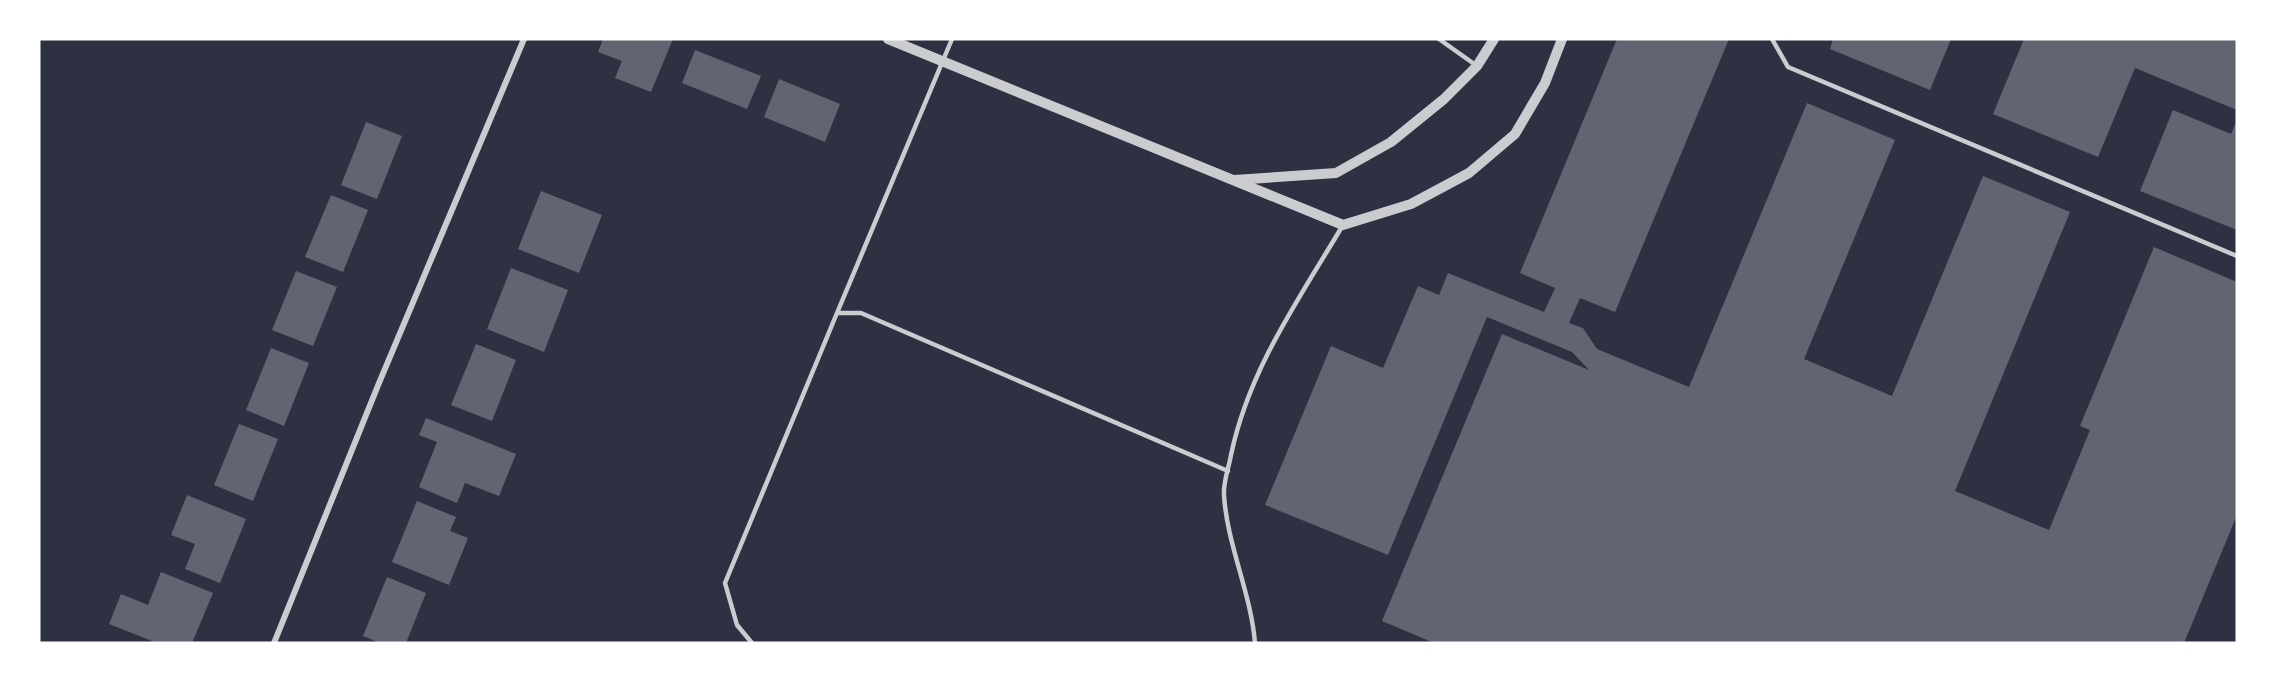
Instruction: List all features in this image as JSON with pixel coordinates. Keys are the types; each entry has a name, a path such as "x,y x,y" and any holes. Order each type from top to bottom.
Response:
{"street":[{"path":"274,643 379,383 524,39"},
{"path":"888,39 1343,225 1411,204 1469,173 1515,134 1545,83 1562,39"},
{"path":"1231,180 1336,173 1391,142 1444,99 1478,66 1494,39"}],"lane":[{"path":"752,643 737,625 725,583 952,39"},
{"path":"1438,39 1478,66"},
{"path":"1772,39 1788,67 2237,256"},
{"path":"1255,643 1246,592 1226,516 1224,492 1236,430 1257,372 1343,225"},
{"path":"837,313 861,313 1228,471"}],"building":[{"path":"603,39 673,39 651,92 615,78 622,61 598,52"},
{"path":"1617,39 1729,39 1615,312 1580,298 1569,323 1583,328 1597,349 1689,387 1807,103 1895,140 1804,359 1892,396 1983,176 2070,212 1955,491 2049,530 2090,430 2080,426 2154,247 2237,282 2237,515 2184,643 1434,643 1382,621 1502,334 1589,370 1572,352 1487,317 1388,555 1265,505 1331,346 1383,368 1418,286 1439,295 1448,273 1544,312 1555,288 1520,273"},
{"path":"1833,39 1951,39 1930,90 1830,49"},
{"path":"2024,39 2237,39 2237,110 2135,68 2098,157 1993,114"},
{"path":"695,50 761,76 747,109 682,83"},
{"path":"779,79 840,104 825,142 764,117"},
{"path":"2173,110 2231,134 2237,120 2237,230 2140,191"},
{"path":"366,122 402,136 377,199 341,185"},
{"path":"541,191 602,215 579,273 518,249"},
{"path":"331,195 368,210 343,272 305,257"},
{"path":"511,268 568,290 544,352 487,329"},
{"path":"296,271 337,287 313,346 272,330"},
{"path":"476,344 516,360 492,421 451,405"},
{"path":"271,348 309,363 284,426 246,410"},
{"path":"426,418 516,454 499,496 465,483 457,503 419,487 437,442 419,435"},
{"path":"239,424 278,439 253,501 214,485"},
{"path":"187,495 246,519 220,583 185,569 195,544 171,535"},
{"path":"417,501 456,517 450,531 468,538 449,585 392,562"},
{"path":"161,572 213,593 192,643 157,643 109,624 121,594 148,605"},
{"path":"387,577 426,593 406,643 380,643 363,636"}]}
